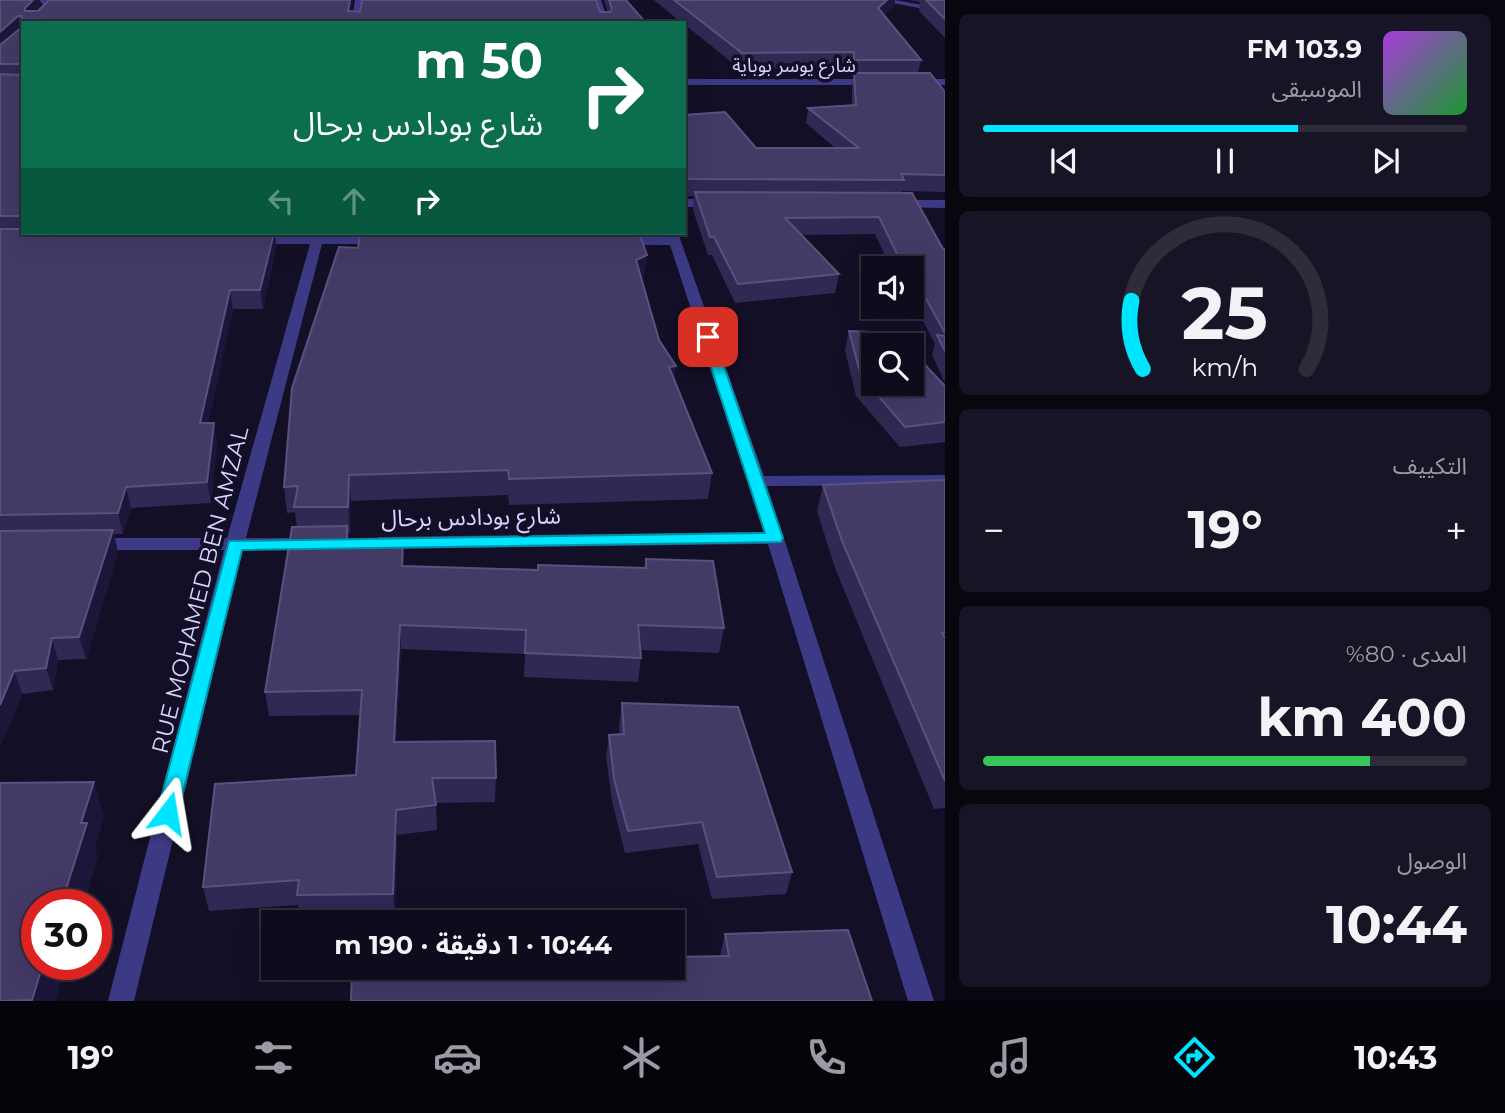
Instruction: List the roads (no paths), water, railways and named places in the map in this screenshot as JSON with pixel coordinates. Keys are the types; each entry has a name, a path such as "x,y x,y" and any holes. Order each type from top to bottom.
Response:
{"street":[{"path":"36,21 50,7 43,0"},
{"path":"355,21 359,0"},
{"path":"597,0 604,21"},
{"path":"881,0 943,10"},
{"name":"شارع يوسر بوباية","path":"686,82 890,82"},
{"path":"904,82 945,82"},
{"path":"686,203 725,203"},
{"path":"876,204 945,204"},
{"path":"235,240 318,236 400,240"},
{"name":"RUE MOHAMED BEN AMZAL","path":"121,1001 235,544 318,236"},
{"path":"606,241 673,237 757,481 921,1001"},
{"path":"757,481 945,480"},
{"name":"شارع بودادس برحال","path":"360,543 775,538"},
{"path":"69,544 332,543"}]}
